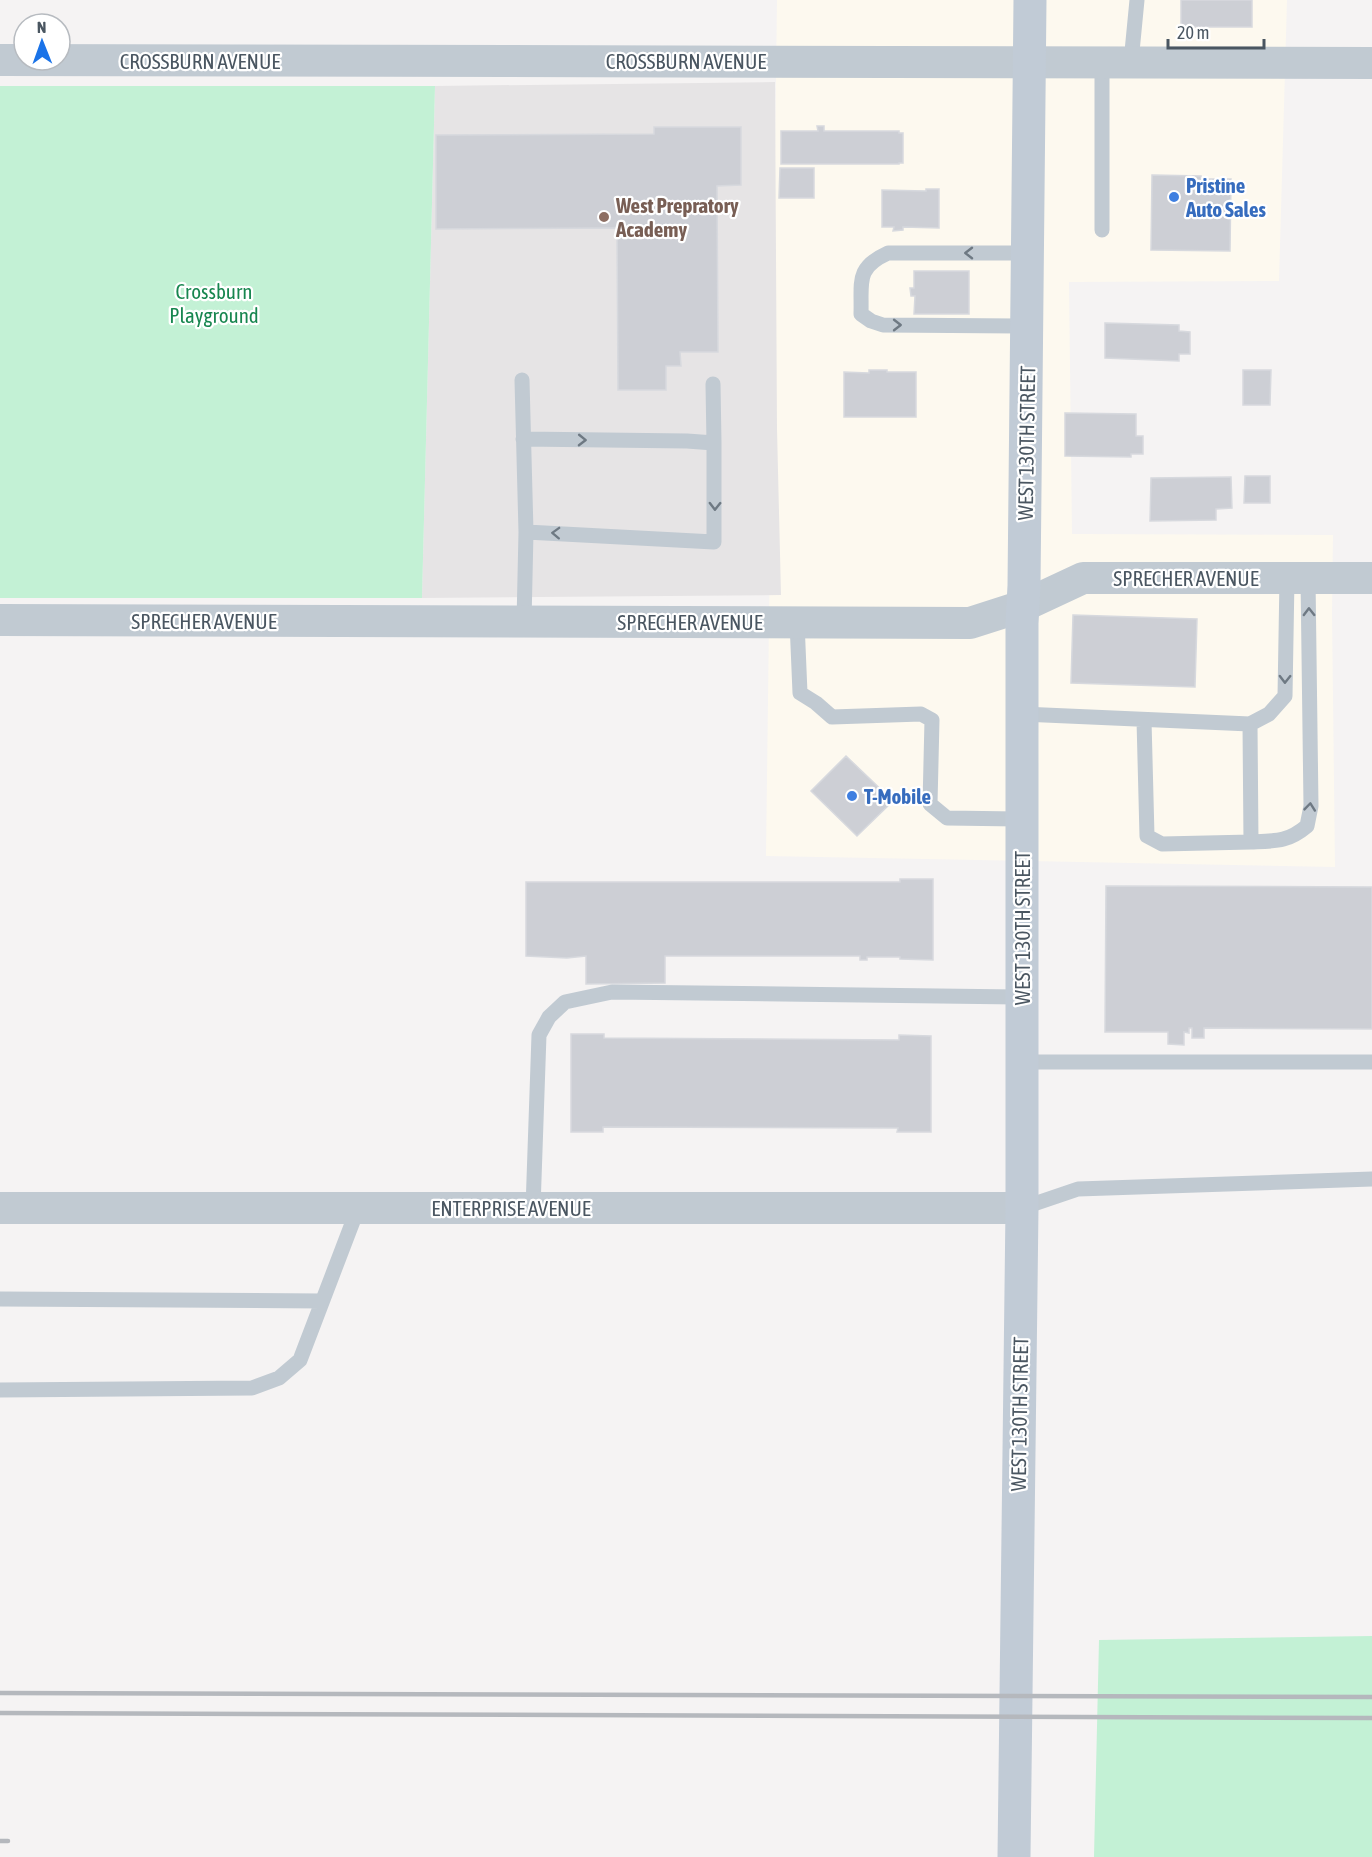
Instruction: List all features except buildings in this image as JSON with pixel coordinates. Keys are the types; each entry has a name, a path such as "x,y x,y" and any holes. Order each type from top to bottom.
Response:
{"main road":[{"name":"WEST 130TH STREET","path":"1014,1857 1022,1208 1022,714 1030,0"}],"street":[{"name":"CROSSBURN AVENUE","path":"0,60 1372,63"},
{"name":"SPRECHER AVENUE","path":"0,620 970,623 1023,606 1083,578 1372,578"},
{"name":"ENTERPRISE AVENUE","path":"0,1208 1022,1208"}],"lane":[{"path":"1102,230 1117,62 1137,0"},
{"path":"1027,326 883,325 870,321 861,314 863,272 873,260 888,254 1028,253"},
{"path":"522,380 526,532 524,622"},
{"path":"526,532 714,542 713,384"},
{"path":"523,439 714,443"},
{"path":"1022,714 1250,724 1269,714 1285,696 1298,578"},
{"path":"1144,720 1147,836 1162,844 1279,841 1294,837 1307,826 1311,806 1298,578"},
{"path":"797,622 800,693 832,717 921,714 932,720 930,804 947,818 1022,819"},
{"path":"1250,724 1251,842"},
{"path":"533,1208 539,1035 549,1017 565,1002 612,992 1022,998"},
{"path":"1022,1062 1372,1062"},
{"path":"1022,1208 1078,1189 1372,1179"},
{"path":"0,1390 252,1388 279,1378 300,1360 358,1208"},
{"path":"0,1299 322,1301"}],"shaded area":[{"path":"777,0 1287,0 1279,281 1069,282 1072,534 1333,535 1335,867 766,856"},
{"name":"West Prepratory Academy","path":"775,82 777,429 781,595 422,598 435,86"}],"green space":[{"name":"Crossburn Playground","path":"0,86 435,86 422,598 0,598"},
{"path":"1372,1636 1372,1857 1094,1857 1099,1640"}],"railway":[{"path":"0,1693 1372,1697"},
{"path":"0,1713 1372,1718"},
{"path":"0,1841 8,1841"}],"place":[{"name":"Pristine Auto Sales","path":"1174,197"},
{"name":"West Prepratory Academy","path":"604,217"},
{"name":"T-Mobile","path":"852,796"}]}
